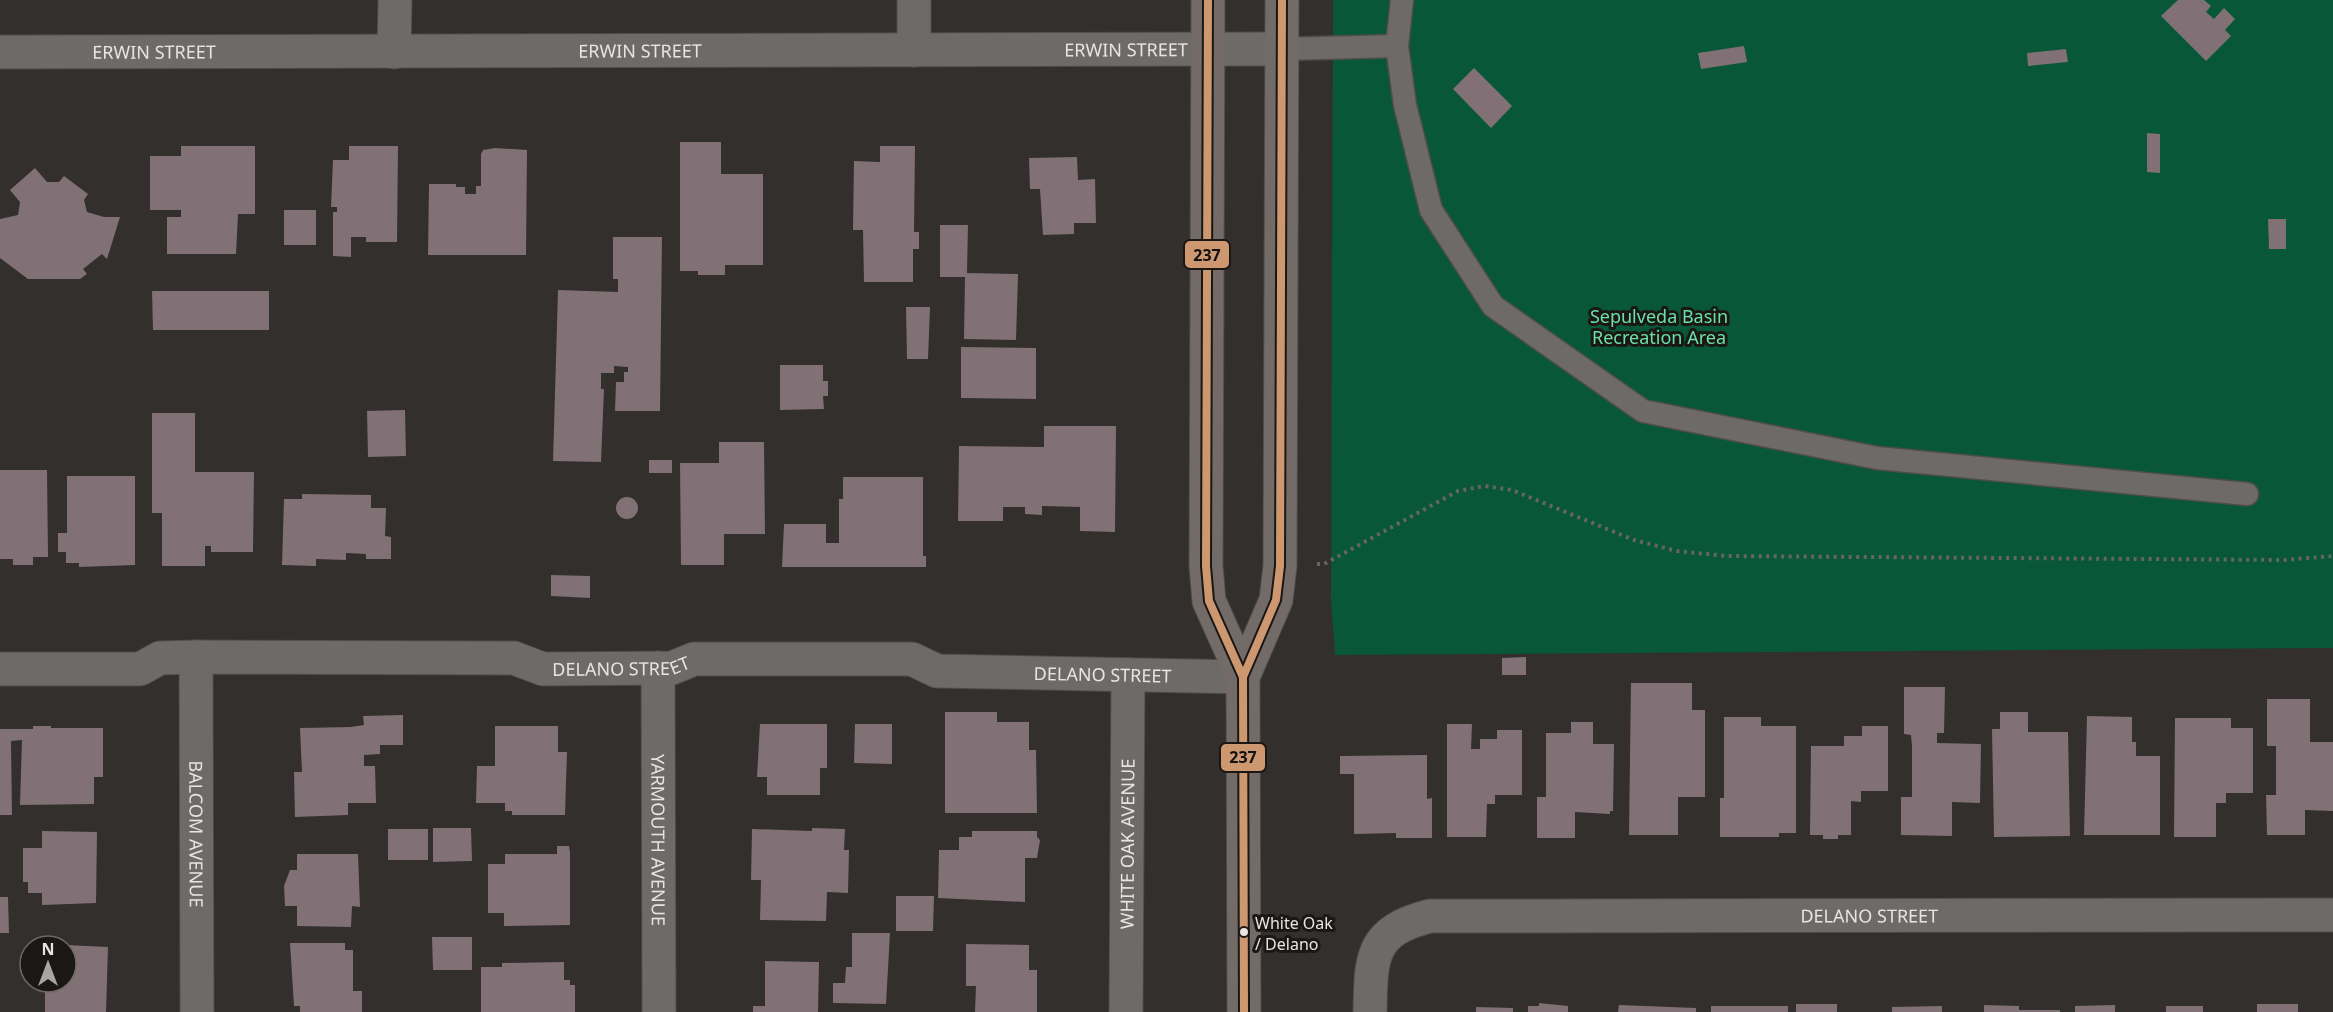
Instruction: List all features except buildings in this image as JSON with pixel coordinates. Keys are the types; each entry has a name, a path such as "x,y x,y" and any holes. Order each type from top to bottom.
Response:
{"main road":[{"path":"1208,0 1206,567 1209,601 1243,677"},
{"path":"1244,1012 1243,677 1276,600 1280,567 1282,0"}],"street":[{"path":"394,52 395,0"},
{"path":"914,0 914,50"},
{"name":"ERWIN STREET","path":"0,52 1282,49"},
{"name":"DELANO STREET","path":"0,669 140,669 160,658 196,657 514,658 543,669 672,668 694,659 912,659 936,671 1243,677"},
{"name":"BALCOM AVENUE","path":"196,657 197,1012"},
{"name":"YARMOUTH AVENUE","path":"658,668 659,1012"},
{"name":"WHITE OAK AVENUE","path":"1126,1012 1128,675"},
{"name":"DELANO STREET","path":"1370,1012 1370,968 1383,937 1406,922 1430,916 2333,915"}],"lane":[{"path":"1402,0 1398,46 1405,105 1431,210 1493,306 1643,411 1877,458 2247,494"},
{"path":"1282,49 1398,46"}],"path":[{"path":"1280,567 1324,564 1458,491 1485,486 1512,490 1634,540 1677,550 1726,556 2273,560 2333,556"}],"green space":[{"name":"Sepulveda Basin Recreation Area","path":"1333,0 2333,0 2333,648 1335,655 1331,600"}],"transit line":[{"name":"237","path":"1208,0 1206,566 1209,601 1243,677 1244,1012"},
{"name":"237","path":"1243,677 1276,600 1280,566 1282,0"}],"place":[{"name":"White Oak / Delano","path":"1244,932"}]}
